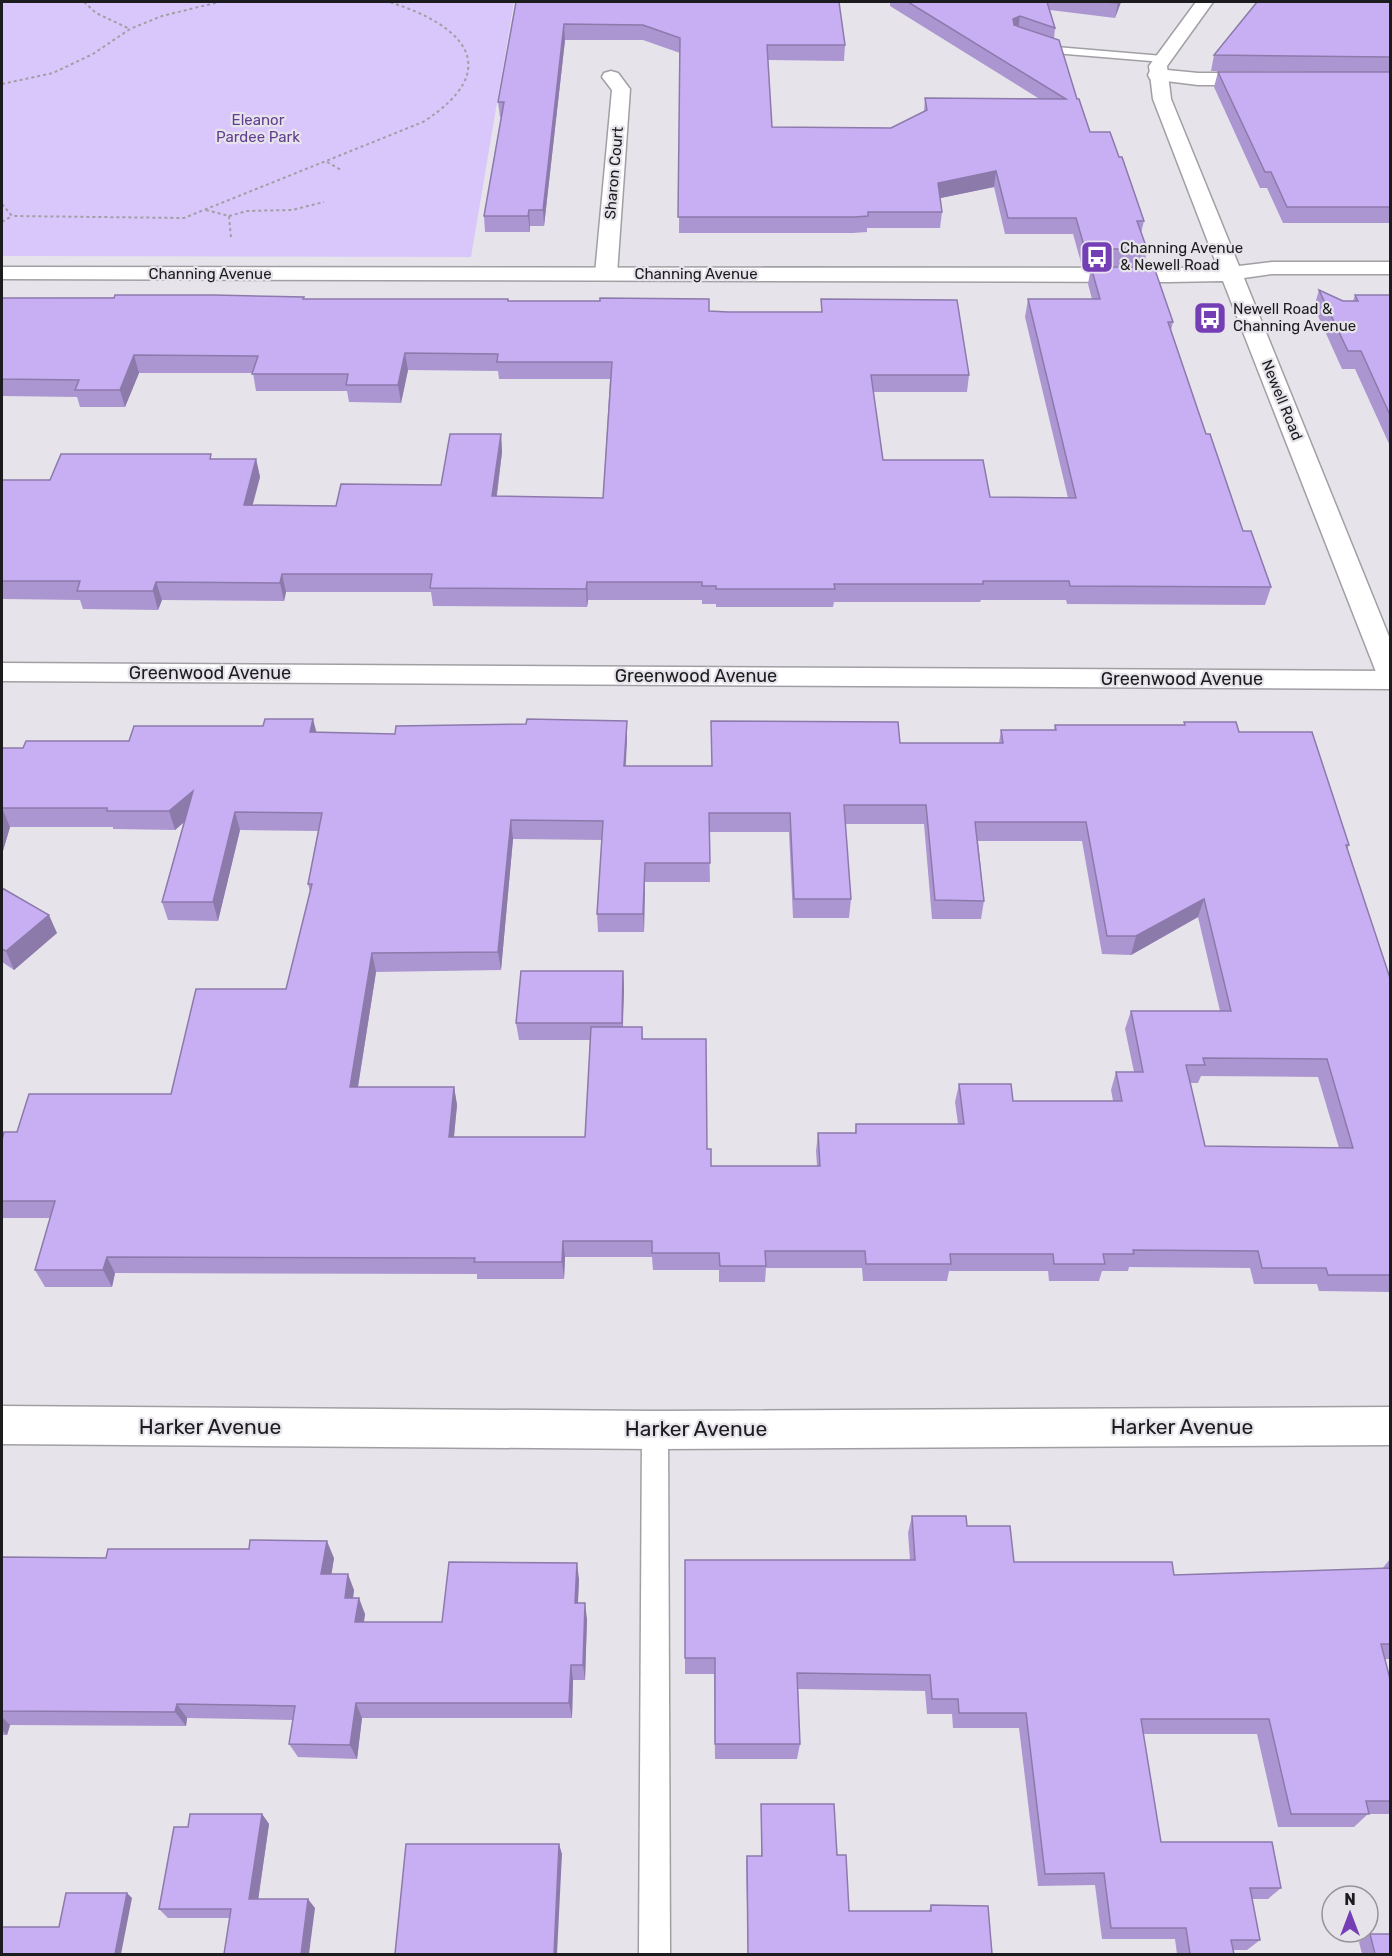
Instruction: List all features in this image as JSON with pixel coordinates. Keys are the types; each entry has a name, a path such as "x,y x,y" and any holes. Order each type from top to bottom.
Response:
{"street":[{"path":"1204,2 1160,67 1198,79 1277,79"},
{"name":"Newell Road","path":"1160,67 1162,99 1390,672"},
{"name":"Sharon Court","path":"606,274 621,89 610,77"},
{"name":"Channing Avenue","path":"2,273 1148,276 1230,274 1272,268 1390,268"},
{"name":"Greenwood Avenue","path":"2,672 1390,680"},
{"name":"Harker Avenue","path":"2,1425 655,1430 1390,1426"}],"lane":[{"path":"1026,39 1054,50 1160,67"},
{"path":"655,1430 655,1954"}],"path":[{"path":"84,2 96,13 130,29"},
{"path":"2,84 37,78 68,67 130,29 162,16 219,2"},
{"path":"2,222 12,216 184,218 398,133 436,115 453,99 467,76 469,65 466,50 460,39 446,26 389,2"},
{"path":"327,162 341,170"},
{"path":"206,210 229,216 247,211 292,210 324,202"},
{"path":"2,204 12,216"},
{"path":"229,216 232,241"}],"green space":[{"name":"Eleanor Pardee Park","path":"2,2 514,2 471,257 2,256"}],"building":[{"path":"516,2 839,2 845,45 767,45 772,127 891,128 927,110 925,98 1066,99 908,2 1047,2 1055,28 1020,16 1013,19 1014,25 1059,40 1090,132 1110,132 1119,157 1122,157 1144,221 1137,221 1147,249 1085,249 1076,218 1008,218 996,171 938,183 942,212 868,212 868,216 854,217 678,217 680,38 643,25 564,24 543,210 529,210 528,216 484,216 504,102 498,102"},
{"path":"1257,2 1390,2 1390,57 1214,55"},
{"path":"1218,72 1390,72 1390,207 1287,207 1271,172 1265,172"},
{"path":"1091,267 1154,267 1173,322 1168,322 1206,434 1210,434 1243,531 1251,531 1271,587 1070,586 1069,581 983,581 983,584 834,584 835,589 716,589 716,586 702,586 702,582 587,582 586,589 430,588 432,574 282,574 280,583 156,582 153,591 77,591 80,581 2,581 2,480 50,480 61,454 211,454 210,459 256,459 244,505 336,506 341,484 441,485 450,434 501,434 492,496 603,498 612,362 497,362 498,354 405,353 398,385 346,385 348,374 252,374 258,356 134,355 120,390 75,390 79,380 2,379 2,298 214,295 304,297 303,299 508,299 508,301 600,301 600,298 709,299 709,311 728,312 822,312 821,299 957,300 969,375 871,375 883,460 983,460 990,497 1076,498 1028,299 1100,299"},
{"path":"1319,290 1343,301 1358,301 1355,295 1390,295 1390,415 1361,351 1348,351"},
{"path":"265,719 313,719 310,732 395,734 396,726 526,724 527,719 627,721 624,766 712,766 711,721 898,722 900,743 1003,743 1001,730 1056,730 1055,725 1185,725 1184,722 1236,722 1239,732 1312,732 1390,978 1390,1275 1328,1275 1326,1268 1262,1268 1258,1251 1133,1250 1134,1254 1103,1254 1105,1264 1054,1264 1053,1254 950,1254 951,1264 866,1264 865,1251 765,1251 766,1266 720,1266 719,1253 652,1253 652,1241 563,1241 562,1262 474,1262 475,1258 107,1257 103,1270 35,1270 55,1201 2,1201 4,1132 17,1132 29,1094 171,1094 196,989 286,989 312,884 308,884 322,813 235,812 213,902 162,902 193,791 169,811 107,811 107,808 2,808 2,748 23,748 26,741 129,741 134,726 263,726","holes":["844,805 926,805 935,900 984,901 975,822 1086,822 1107,936 1136,936 1204,899 1231,1011 1131,1011 1143,1072 1116,1072 1122,1101 1013,1101 1011,1084 959,1084 964,1124 856,1124 856,1133 818,1133 820,1166 711,1166 711,1149 707,1149 706,1039 642,1039 642,1027 591,1027 585,1137 449,1137 454,1087 350,1087 372,953 498,952 511,820 603,821 597,914 643,914 645,863 710,863 709,813 790,813 794,899 851,899","1203,1058 1327,1059 1353,1148 1205,1146 1186,1065 1205,1065"]},
{"path":"2,888 49,915 6,951 2,949"},
{"path":"521,971 623,971 622,1023 516,1023"},
{"path":"912,1516 966,1516 967,1526 1010,1526 1014,1562 1172,1562 1174,1575 1390,1568 1390,1644 1381,1644 1390,1679 1390,1801 1366,1801 1369,1814 1291,1814 1269,1719 1141,1719 1161,1842 1272,1842 1281,1888 1250,1888 1260,1940 1231,1940 1234,1954 1190,1954 1186,1928 1111,1928 1104,1873 1045,1874 1026,1713 959,1713 958,1699 932,1699 930,1675 797,1673 800,1744 715,1744 715,1658 685,1658 685,1560 915,1560"},
{"path":"250,1540 327,1541 321,1574 348,1574 345,1598 359,1598 355,1622 442,1622 449,1562 577,1563 575,1603 585,1603 583,1665 571,1665 569,1703 356,1703 350,1745 289,1744 295,1706 177,1704 175,1712 2,1711 2,1557 106,1558 108,1549 249,1549"},
{"path":"761,1804 834,1804 837,1855 846,1855 849,1911 931,1911 931,1905 988,1906 992,1954 748,1954 747,1856 762,1856"},
{"path":"190,1814 262,1814 249,1899 308,1899 301,1954 224,1954 231,1909 159,1909 174,1827 188,1827"},
{"path":"406,1844 559,1844 554,1954 395,1954"},
{"path":"66,1893 127,1893 115,1954 2,1954 2,1927 59,1927"},
{"path":"1380,1934 1390,1934 1390,1954 1375,1954 1372,1944 1380,1944"}],"place":[{"name":"Channing Avenue & Newell Road","path":"1097,257"},
{"name":"Newell Road & Channing Avenue","path":"1210,318"}]}
